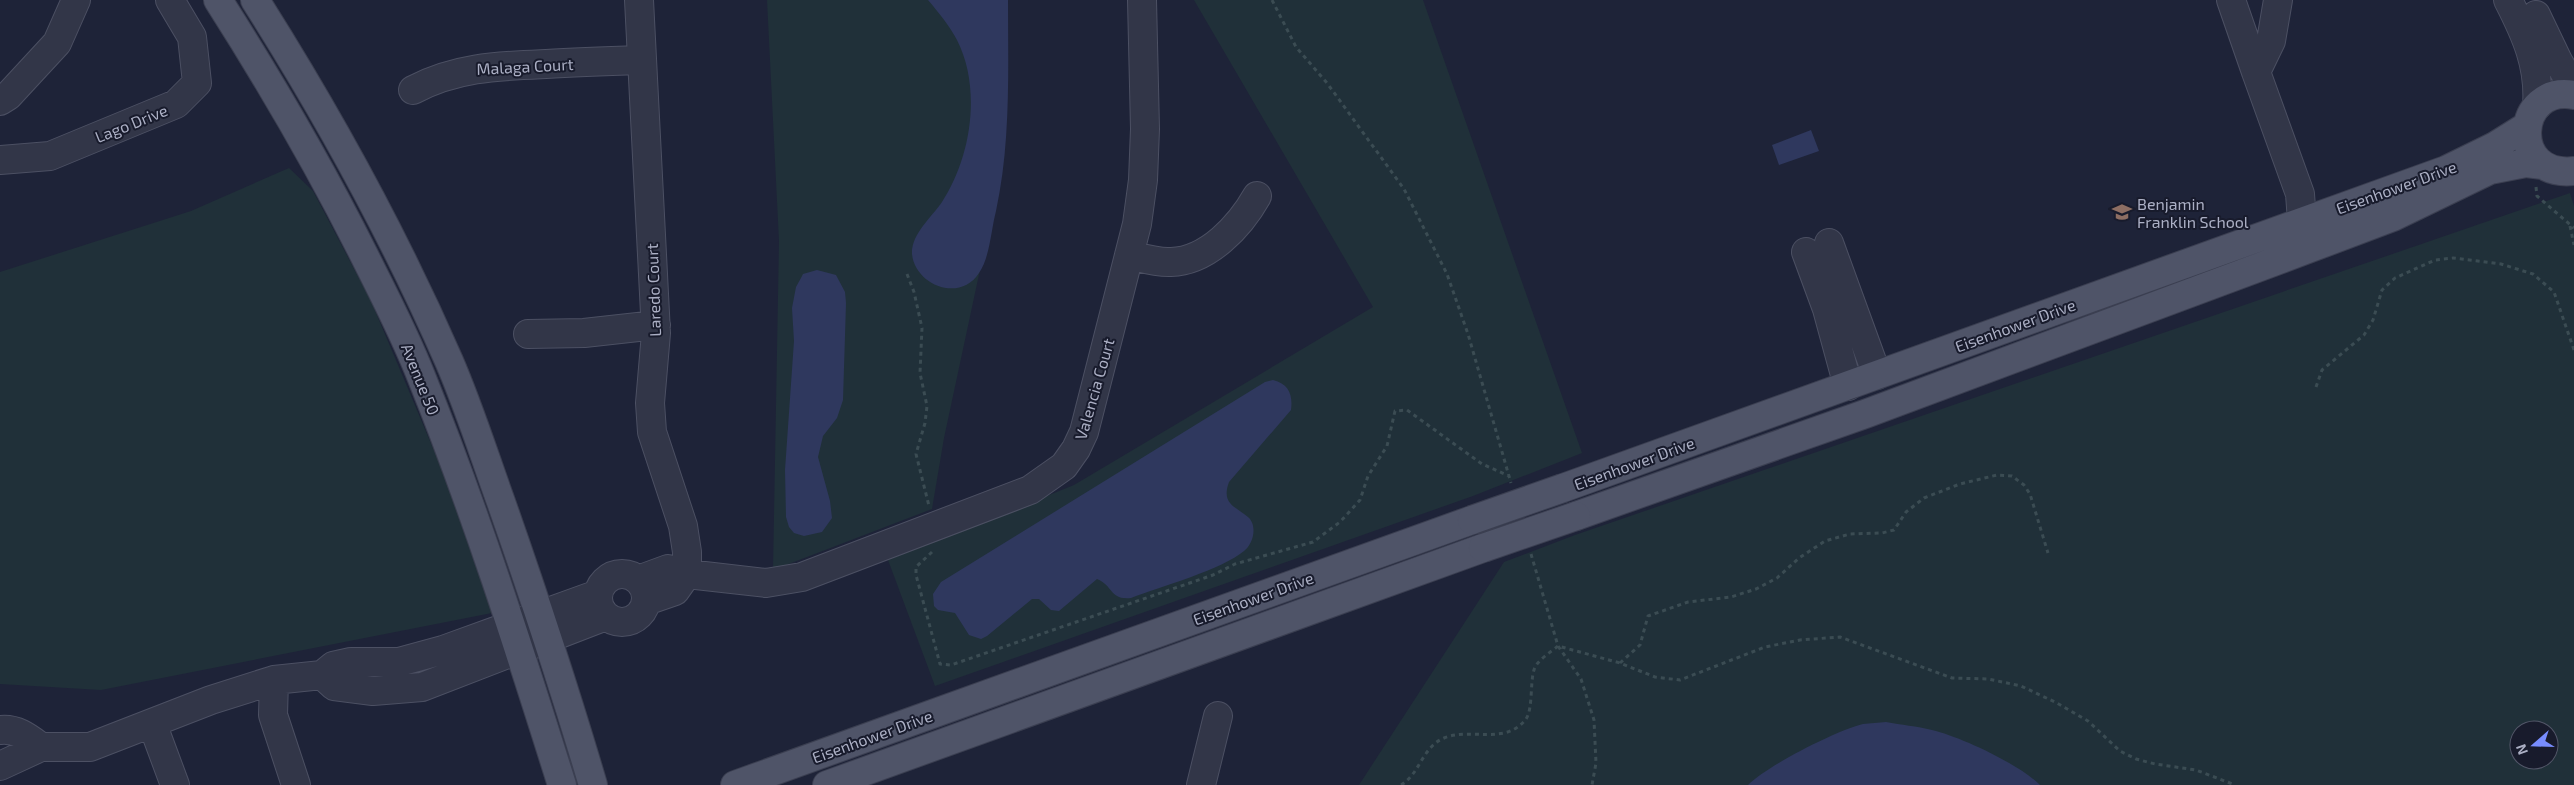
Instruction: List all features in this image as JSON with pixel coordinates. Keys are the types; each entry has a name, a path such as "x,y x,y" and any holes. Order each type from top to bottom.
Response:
{"main road":[{"name":"Avenue 50","path":"218,0 259,63 312,155 387,300 421,376 516,637 562,785"},
{"name":"Avenue 50","path":"255,0 305,78 416,289 450,363 545,626 594,785"},
{"name":"Eisenhower Drive","path":"735,785 2446,170 2495,146 2556,95 2574,95"},
{"path":"2532,116 2529,148 2539,176"},
{"name":"Eisenhower Drive","path":"827,785 1483,548 1865,414 2393,217 2490,170 2526,163 2539,176 2574,171"},
{"path":"2274,260 2301,235 2304,228 2302,221"},
{"path":"1775,446 1796,422 1872,393 1878,375"}],"street":[{"path":"0,101 8,96 57,43 76,0"},
{"name":"Lago Drive","path":"0,160 50,156 176,104 197,83 192,37 170,0"},
{"name":"Laredo Court","path":"639,0 656,325 650,403 652,432 684,526 687,574"},
{"name":"Valencia Court","path":"687,574 739,581 782,581 802,577 1030,490 1064,466 1076,449 1084,432 1137,224 1143,180 1145,129 1142,0"},
{"path":"2231,0 2300,194 2302,221"},
{"path":"2256,72 2271,41 2278,0"},
{"path":"2508,0 2533,52 2539,84 2532,116"},
{"path":"2530,0 2558,61 2574,89"},
{"name":"Malaga Court","path":"413,90 434,79 467,69 493,66 642,60"},
{"path":"1129,255 1170,262 1189,259 1231,231 1246,215 1258,196"},
{"path":"1818,248 1839,305 1878,375"},
{"path":"1839,305 1848,386"},
{"path":"528,334 584,333 656,325"},
{"path":"628,574 642,590 642,612 629,621 621,622 602,605 606,579 613,575 628,574"},
{"path":"642,590 676,591 687,574"},
{"path":"0,766 41,747 90,747 211,700 274,680 322,676 333,666 351,662 399,662 516,637 602,605"},
{"path":"274,680 273,715 296,785"},
{"path":"1201,785 1218,716"},
{"path":"152,723 175,785"},
{"path":"0,730 7,729 25,735 41,747"}],"path":[{"path":"1272,0 1296,47 1327,83 1404,189 1447,274 1468,334 1512,486"},
{"path":"2539,176 2537,196 2574,228"},
{"path":"2570,225 2574,245"},
{"path":"2316,387 2322,370 2364,335 2373,320 2382,290 2395,278 2435,260 2453,258 2501,264 2533,274 2554,292 2574,350"},
{"path":"907,274 914,292 922,328 920,374 927,406 925,423 916,454 941,538 938,546 916,567 916,575 940,664 951,665 1213,575 1235,564 1313,542 1340,522 1360,500 1368,476 1387,446 1395,411 1407,410 1482,464 1509,476"},
{"path":"1620,663 1640,645 1648,616 1688,602 1731,597 1756,589 1777,578 1799,558 1825,541 1850,534 1882,533 1894,530 1906,512 1924,498 1960,484 1997,475 2012,476 2024,485 2030,494 2048,553"},
{"path":"1531,552 1558,646 1581,679 1594,720 1596,763 1592,785"},
{"path":"1558,646 1620,663 1655,677 1680,680 1765,647 1800,640 1840,637 1952,678 1988,679 2021,686 2057,703 2088,722 2120,751 2155,764 2196,770 2236,785"},
{"path":"1401,785 1411,779 1427,751 1443,738 1461,734 1492,736 1515,730 1528,717 1534,668 1558,646"}],"shaded area":[{"path":"767,0 1005,0 996,195 944,438 932,509 773,570 779,241"},
{"path":"1194,0 1423,0 1582,453 1473,496 935,686 888,560 1074,485 1373,307"},
{"path":"289,168 313,191 371,301 446,479 492,613 101,690 0,684 0,272 191,211"},
{"path":"2570,193 2574,206 2574,785 1359,785 1504,562 1575,535"}],"water":[{"path":"928,0 1008,0 1006,132 1001,185 990,243 983,267 971,282 961,287 950,288 930,282 915,265 912,254 918,233 942,202 952,184 960,165 970,123 971,101 965,59 957,40 944,19"},
{"path":"1811,130 1819,151 1779,165 1772,145"},
{"path":"817,270 836,275 845,292 843,400 837,418 823,436 818,457 830,501 832,518 822,532 804,536 794,533 789,527 786,517 785,470 794,341 792,308 796,287 803,274"},
{"path":"1273,380 1283,384 1289,391 1291,410 1229,482 1227,489 1228,500 1248,517 1254,530 1250,544 1234,558 1207,571 1131,598 1115,595 1097,579 1059,611 1051,610 1039,599 1032,599 981,639 969,635 955,613 938,610 934,606 933,594 941,582 1265,382"},
{"path":"1886,722 1926,729 1958,739 2004,760 2040,785 1748,785 1770,768 1837,733 1863,724"}],"place":[{"name":"Benjamin Franklin School","path":"2122,212"}]}
